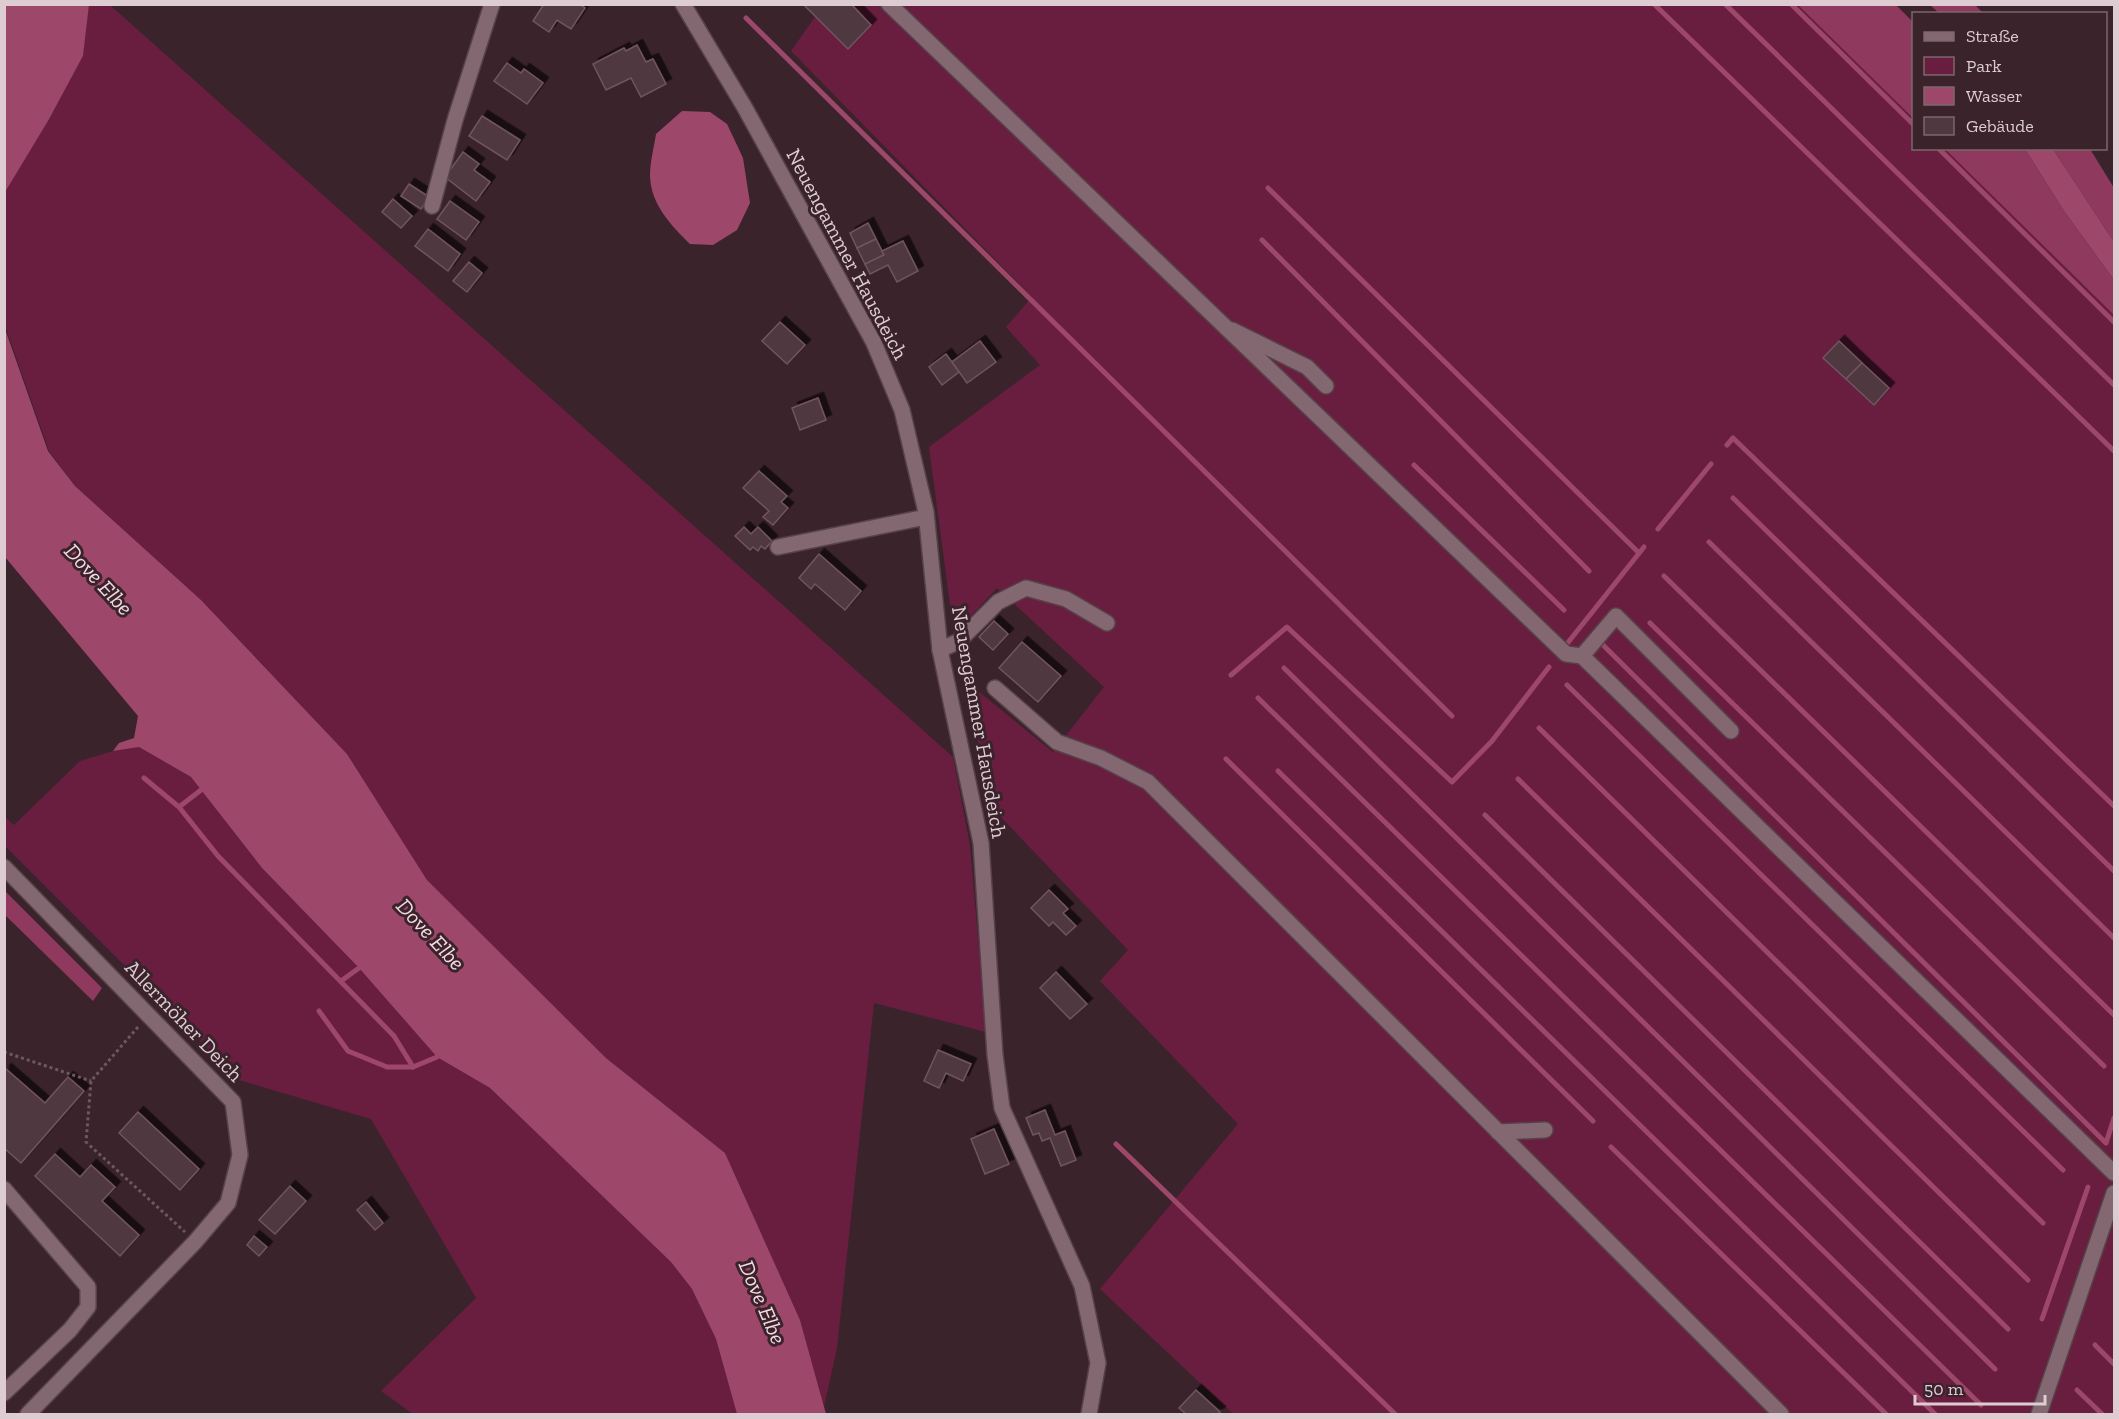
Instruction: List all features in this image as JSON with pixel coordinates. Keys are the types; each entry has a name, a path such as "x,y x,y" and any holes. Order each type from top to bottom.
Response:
{"street":[{"path":"432,206 455,120 492,4"},
{"name":"Neuengammer Hausdeich","path":"683,4 745,108 874,343 902,410 926,517 940,650 981,843 995,1055 1002,1108 1082,1286 1098,1363 1089,1414"},
{"path":"889,4 1218,323 1566,654 1582,656 2115,1173"},
{"path":"1218,323 1307,367 1326,386"},
{"path":"778,547 926,517"},
{"path":"940,650 959,640 998,602 1026,588 1066,598 1107,623"},
{"path":"1582,656 1616,616 1731,731"},
{"path":"995,688 1057,742 1101,758 1148,782 1781,1414"},
{"name":"Allermöher Deich","path":"4,867 233,1102 240,1155 228,1203 195,1242 28,1414"},
{"path":"1498,1131 1545,1130"},
{"path":"4,1189 88,1287 88,1307 70,1330 4,1393"},
{"path":"2039,1414 2115,1193"}],"path":[{"path":"149,1014 91,1081 86,1142 195,1242"},
{"path":"4,1052 91,1081"}],"green space":[{"path":"824,4 1798,5 1912,117 1912,150 1946,150 2114,315 2114,1414 1233,1414 1100,1289 1238,1124 1100,981 1128,950 995,811 962,678 1053,752 1104,687 997,588 954,634 929,447 1040,365 1006,327 1032,297 791,51"},
{"path":"89,5 110,5 953,757 970,845 986,1032 874,1003 837,1348 824,1407 800,1320 725,1153 606,1058 427,880 347,754 201,600 75,486 49,451 5,326 4,192 48,121 83,56"},
{"path":"139,747 191,777 262,868 359,968 437,1057 490,1088 671,1262 692,1289 716,1339 737,1414 413,1414 381,1391 476,1298 371,1119 239,1080 5,846 4,816 14,825 80,761 113,751"}],"shaded area":[{"path":"1798,5 1896,5 1912,21 1912,117"},
{"path":"1930,5 1975,5 1982,12 1938,12"},
{"path":"1946,150 2026,150 2064,211 2114,280 2114,315"},
{"path":"2054,150 2091,150 2114,188 2114,242"},
{"path":"5,891 102,988 93,1001 5,915"}],"water":[{"path":"5,4 89,5 83,56 48,121 5,192"},
{"path":"682,111 710,112 727,124 743,158 750,203 737,230 713,245 690,244 663,214 651,186 651,165 656,134"},
{"path":"2026,150 2054,150 2114,242 2114,280 2064,211"},
{"name":"Dove Elbe","path":"4,326 48,451 75,486 201,600 347,754 427,880 606,1058 725,1153 800,1320 826,1414 737,1414 716,1339 692,1289 671,1262 490,1088 437,1057 359,968 262,868 191,777 139,747 113,751 119,743 134,738 138,716 5,557"}],"building":[{"path":"544,4 579,4 585,8 571,29 557,20 549,32 533,21"},
{"path":"803,4 851,4 871,25 848,49"},
{"path":"637,45 646,62 653,59 666,84 641,97 631,78 606,90 593,64 624,48 626,51"},
{"path":"507,63 521,73 524,69 543,83 527,104 494,81"},
{"path":"482,116 520,140 507,160 469,136"},
{"path":"463,152 479,164 474,170 490,182 476,201 445,177"},
{"path":"409,184 429,197 421,209 401,196"},
{"path":"393,199 412,216 401,228 382,212"},
{"path":"450,201 479,222 466,240 437,219"},
{"path":"868,223 876,239 857,248 850,233"},
{"path":"428,229 460,254 448,271 415,246"},
{"path":"876,239 884,255 865,264 857,248"},
{"path":"903,241 918,271 897,282 888,265 870,274 865,264 884,255 882,251"},
{"path":"469,262 482,273 467,292 453,281"},
{"path":"780,322 805,345 787,364 762,341"},
{"path":"980,341 996,362 967,383 952,362"},
{"path":"1839,341 1862,363 1846,379 1823,358"},
{"path":"946,354 959,372 942,385 929,367"},
{"path":"1862,363 1889,388 1874,405 1846,379"},
{"path":"818,398 826,420 800,430 792,408"},
{"path":"759,471 787,496 781,502 788,508 773,525 763,517 769,511 743,488"},
{"path":"744,527 751,534 758,527 772,541 765,549 761,546 758,551 753,547 750,550 735,536"},
{"path":"819,554 861,591 845,610 815,584 811,589 799,578"},
{"path":"994,621 1008,634 993,650 979,637"},
{"path":"1022,642 1061,676 1038,702 999,668"},
{"path":"1049,890 1068,909 1063,913 1076,926 1066,935 1053,922 1049,926 1031,908"},
{"path":"1056,972 1087,1004 1070,1019 1040,988"},
{"path":"938,1050 971,1064 963,1081 946,1073 939,1088 924,1081"},
{"path":"6,1069 45,1103 68,1077 84,1091 21,1163 4,1148 4,1071"},
{"path":"1045,1110 1055,1135 1065,1131 1076,1160 1061,1166 1050,1138 1042,1141 1039,1133 1033,1135 1026,1118"},
{"path":"138,1112 199,1169 180,1190 119,1133"},
{"path":"994,1129 1009,1164 985,1174 971,1139"},
{"path":"55,1154 80,1177 91,1165 115,1187 102,1201 139,1235 120,1256 35,1176"},
{"path":"290,1186 306,1201 275,1234 259,1220"},
{"path":"366,1202 383,1223 375,1230 357,1210"},
{"path":"254,1236 267,1247 259,1256 247,1245"},
{"path":"1196,1390 1220,1412 1217,1414 1186,1414 1179,1408"}],"waterway":[{"path":"1654,4 2114,451"},
{"path":"1725,4 2114,385"},
{"path":"1791,4 1912,123"},
{"path":"746,18 1452,716"},
{"path":"1940,150 2114,322"},
{"path":"1268,188 1639,553"},
{"path":"1262,240 1589,571"},
{"path":"1727,445 1733,438 2114,806"},
{"path":"1658,529 1711,464"},
{"path":"1414,465 1564,610"},
{"path":"1733,498 2114,871"},
{"path":"1709,542 2114,938"},
{"path":"1566,645 1644,547"},
{"path":"1664,576 2114,1015"},
{"path":"1650,623 2104,1066"},
{"path":"1231,675 1287,627 1452,782 1492,741 1549,667"},
{"path":"1602,644 2106,1143 2114,1118"},
{"path":"1284,668 1995,1369"},
{"path":"1567,685 2063,1170"},
{"path":"1258,698 1981,1405"},
{"path":"1539,728 2043,1223"},
{"path":"1226,759 1593,1121"},
{"path":"1278,771 1935,1414"},
{"path":"144,778 179,807 218,856 394,1036 413,1067"},
{"path":"1518,779 2028,1280"},
{"path":"179,807 201,790"},
{"path":"1485,815 2008,1329"},
{"path":"341,981 359,968"},
{"path":"319,1011 348,1051 387,1067 413,1067 437,1057"},
{"path":"1116,1144 1395,1414"},
{"path":"1611,1147 1886,1414"},
{"path":"2042,1319 2088,1187"},
{"path":"2095,1345 2114,1364"},
{"path":"2077,1390 2102,1414"}]}
